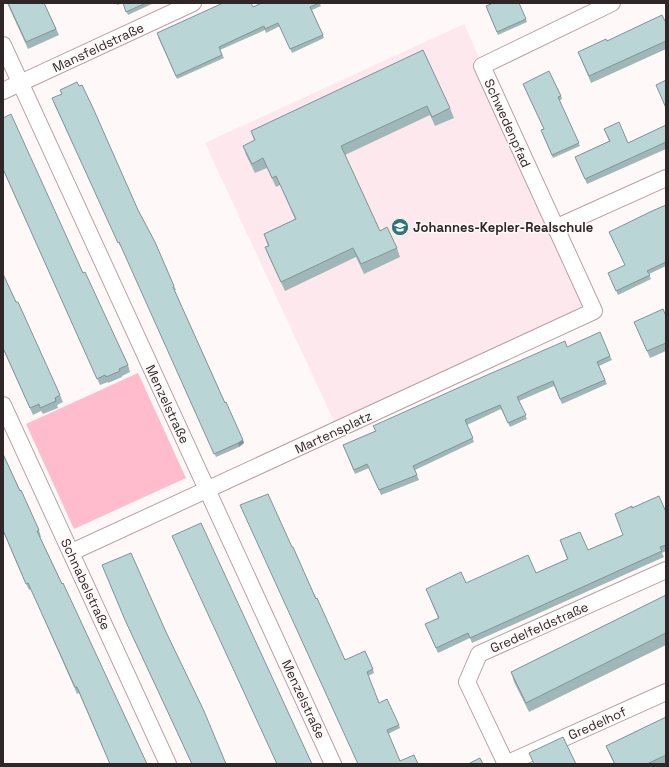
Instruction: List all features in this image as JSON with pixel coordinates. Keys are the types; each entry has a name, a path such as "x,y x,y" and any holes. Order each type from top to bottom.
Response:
{"street":[{"name":"Mansfeldstraße","path":"3,91 194,3"},
{"name":"Schwedenpfad","path":"594,311 482,66 612,3"},
{"name":"Menzelstraße","path":"3,45 333,764"},
{"path":"555,228 666,178"},
{"name":"Martensplatz","path":"72,552 594,311"},
{"name":"Schnabelstraße","path":"3,406 72,552 168,764"},
{"name":"Gredelfeldstraße","path":"506,764 467,682 479,654 666,570"},
{"name":"Gredelhof","path":"506,764 666,692"}],"shaded area":[{"name":"Johannes-Kepler-Realschule","path":"464,24 594,311 338,430 205,143"},
{"path":"138,373 186,478 74,529 26,424"}],"building":[{"path":"8,3 44,3 56,29 26,42"},
{"path":"123,3 146,3 126,12"},
{"path":"223,3 251,3 253,7 262,3 319,3 310,7 323,35 290,49 278,23 265,29 264,26 219,47 222,55 176,76 157,33"},
{"path":"493,3 519,3 526,19 497,32 486,6"},
{"path":"662,15 666,23 666,41 589,76 578,52 606,39 607,41"},
{"name":"Johannes-Kepler-Realschule","path":"423,50 450,108 432,117 427,106 341,146 380,231 387,227 397,248 361,264 353,248 281,282 265,247 269,246 264,234 296,219 276,176 272,178 263,158 252,164 243,146 255,140 251,131"},
{"path":"549,71 561,96 558,97 579,143 552,155 541,130 544,129 523,84"},
{"path":"666,80 666,108 656,85"},
{"path":"77,82 79,86 82,85 93,108 138,210 155,242 174,286 173,287 243,440 214,454 119,242 118,243 52,98 62,94 60,90"},
{"path":"11,114 83,273 85,272 128,365 119,369 120,371 106,377 105,375 97,379 3,169 3,118"},
{"path":"619,122 628,143 666,125 666,142 585,179 575,157 610,141 604,129"},
{"path":"666,205 666,262 647,271 650,275 616,291 608,273 625,265 609,232"},
{"path":"3,274 16,302 18,302 60,395 55,398 56,401 40,408 39,404 30,408 3,348"},
{"path":"663,309 666,316 666,343 647,351 634,322"},
{"path":"600,332 610,356 597,362 605,380 560,399 553,381 534,389 517,397 526,415 508,423 500,405 465,420 473,438 413,466 417,475 379,490 367,464 354,470 343,445 376,431 373,426 565,341 567,347"},
{"path":"3,454 39,530 37,531 62,584 63,583 147,764 110,764 77,687 75,687 28,583 26,584 3,530"},
{"path":"268,494 345,660 365,651 373,669 367,672 379,703 387,699 399,725 387,730 400,761 414,755 418,764 358,764 240,505"},
{"path":"659,496 666,512 666,545 660,547 662,551 470,638 468,633 436,648 425,624 439,618 426,589 461,572 466,583 528,555 536,573 568,559 560,540 580,532 588,550 623,535 615,514"},
{"path":"201,523 312,764 277,764 172,536"},
{"path":"131,553 166,632 204,711 226,764 192,764 125,620 102,565"},
{"path":"666,595 666,633 526,703 511,672"},
{"path":"666,717 666,755 647,764 615,764 606,746"},
{"path":"563,737 576,764 534,764 529,753"},
{"path":"480,758 483,764 468,764"}],"place":[{"name":"Johannes-Kepler-Realschule","path":"400,227"}]}
